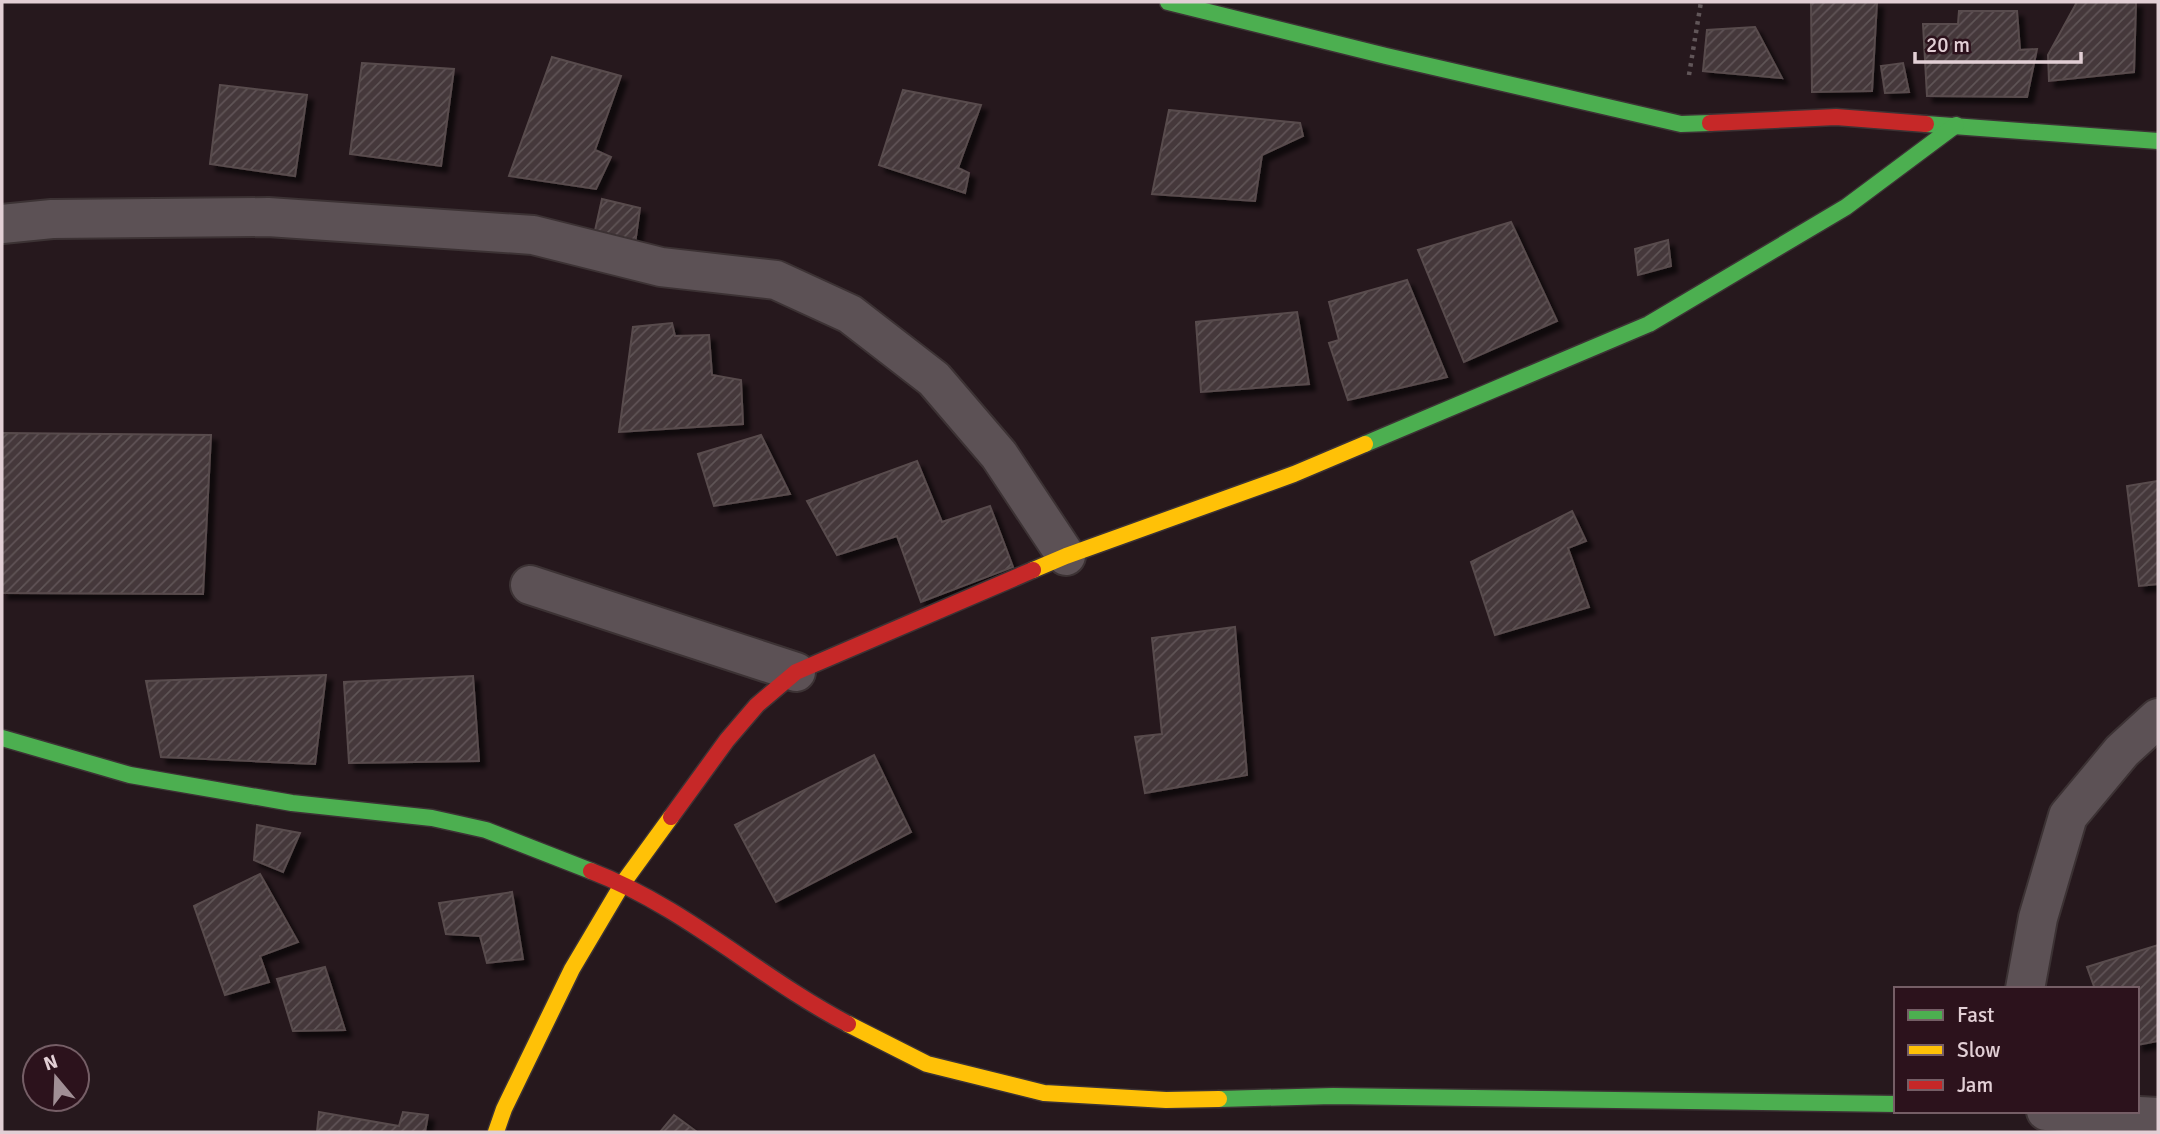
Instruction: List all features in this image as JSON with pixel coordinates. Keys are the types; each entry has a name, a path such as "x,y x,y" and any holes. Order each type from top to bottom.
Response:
{"street":[{"path":"1168,2 1681,124 1836,117 2158,141"},
{"path":"496,1132 504,1109 572,969 623,883 727,740 757,705 796,672 1066,556 1294,474 1649,324 1846,207 1956,125"},
{"path":"2,225 52,219 268,217 533,235 661,267 776,280 850,314 934,379 999,455 1066,556"},
{"path":"530,584 796,672"},
{"path":"2025,987 2038,918 2068,816 2122,751 2158,718"},
{"path":"2,737 130,775 292,803 432,818 486,830 623,883 705,932 814,1006 928,1064 1044,1093 1166,1100 1333,1096 1894,1104"},
{"path":"2091,1113 2158,1116"}],"path":[{"path":"1681,124 1702,2"}],"building":[{"path":"1811,2 1877,2 1872,91 1812,92"},
{"path":"2077,2 2136,2 2134,72 2049,81 2048,55"},
{"path":"1959,11 2017,11 2020,50 2037,49 2027,97 1927,96 1923,24 1958,24"},
{"path":"1755,27 1782,78 1703,71 1707,30"},
{"path":"552,57 621,76 595,150 611,157 596,189 509,176"},
{"path":"362,63 454,69 441,166 350,154"},
{"path":"1903,63 1909,92 1885,93 1881,66"},
{"path":"220,85 307,95 295,176 210,164"},
{"path":"903,90 981,105 958,168 969,173 965,193 879,165"},
{"path":"1169,110 1300,123 1303,136 1262,155 1255,201 1152,194"},
{"path":"602,199 640,208 635,244 594,235"},
{"path":"1511,222 1557,321 1464,362 1418,250"},
{"path":"1668,240 1671,266 1638,275 1635,249"},
{"path":"1407,280 1447,377 1348,400 1329,343 1339,340 1329,302"},
{"path":"1297,312 1309,384 1201,392 1196,322"},
{"path":"672,323 675,336 709,335 712,375 741,380 743,424 619,432 633,327"},
{"path":"2,433 211,435 203,594 2,593"},
{"path":"761,435 790,494 714,506 698,454"},
{"path":"917,461 942,522 990,506 1013,567 921,602 897,536 837,555 807,501"},
{"path":"2158,481 2158,584 2139,586 2127,486"},
{"path":"1572,511 1586,541 1568,548 1589,607 1495,635 1471,562"},
{"path":"1235,627 1247,775 1145,793 1135,737 1162,734 1152,638"},
{"path":"326,675 315,764 161,757 146,681"},
{"path":"473,676 479,761 349,763 344,682"},
{"path":"874,755 911,832 776,902 735,825"},
{"path":"257,825 300,833 283,872 254,860"},
{"path":"260,874 298,942 260,956 269,982 225,995 194,906"},
{"path":"512,892 523,959 487,963 480,936 446,934 439,903"},
{"path":"2158,945 2158,1041 2139,1045 2139,987 2094,987 2087,967"},
{"path":"325,967 345,1030 293,1031 277,979"},
{"path":"319,1112 399,1126 403,1112 428,1115 425,1132 317,1132"},
{"path":"674,1115 697,1132 660,1132"}],"traffic: fast":[{"path":"1168,2 1681,124 1710,123"},
{"path":"1926,124 2158,141"},
{"path":"1365,444 1649,324 1846,207 1956,125"},
{"path":"2,738 130,775 292,803 432,818 486,830 591,871"},
{"path":"1219,1099 1333,1096 1894,1104"}],"traffic: slow":[{"path":"1033,570 1294,474 1365,444"},
{"path":"496,1132 504,1109 572,969 623,883 671,817"},
{"path":"848,1024 927,1064 1044,1093 1166,1100 1219,1099"}],"traffic: jam":[{"path":"1710,123 1836,117 1926,124"},
{"path":"671,817 727,740 757,705 796,672 1033,570"},
{"path":"591,871 625,886 690,923 784,986 848,1024"}]}
